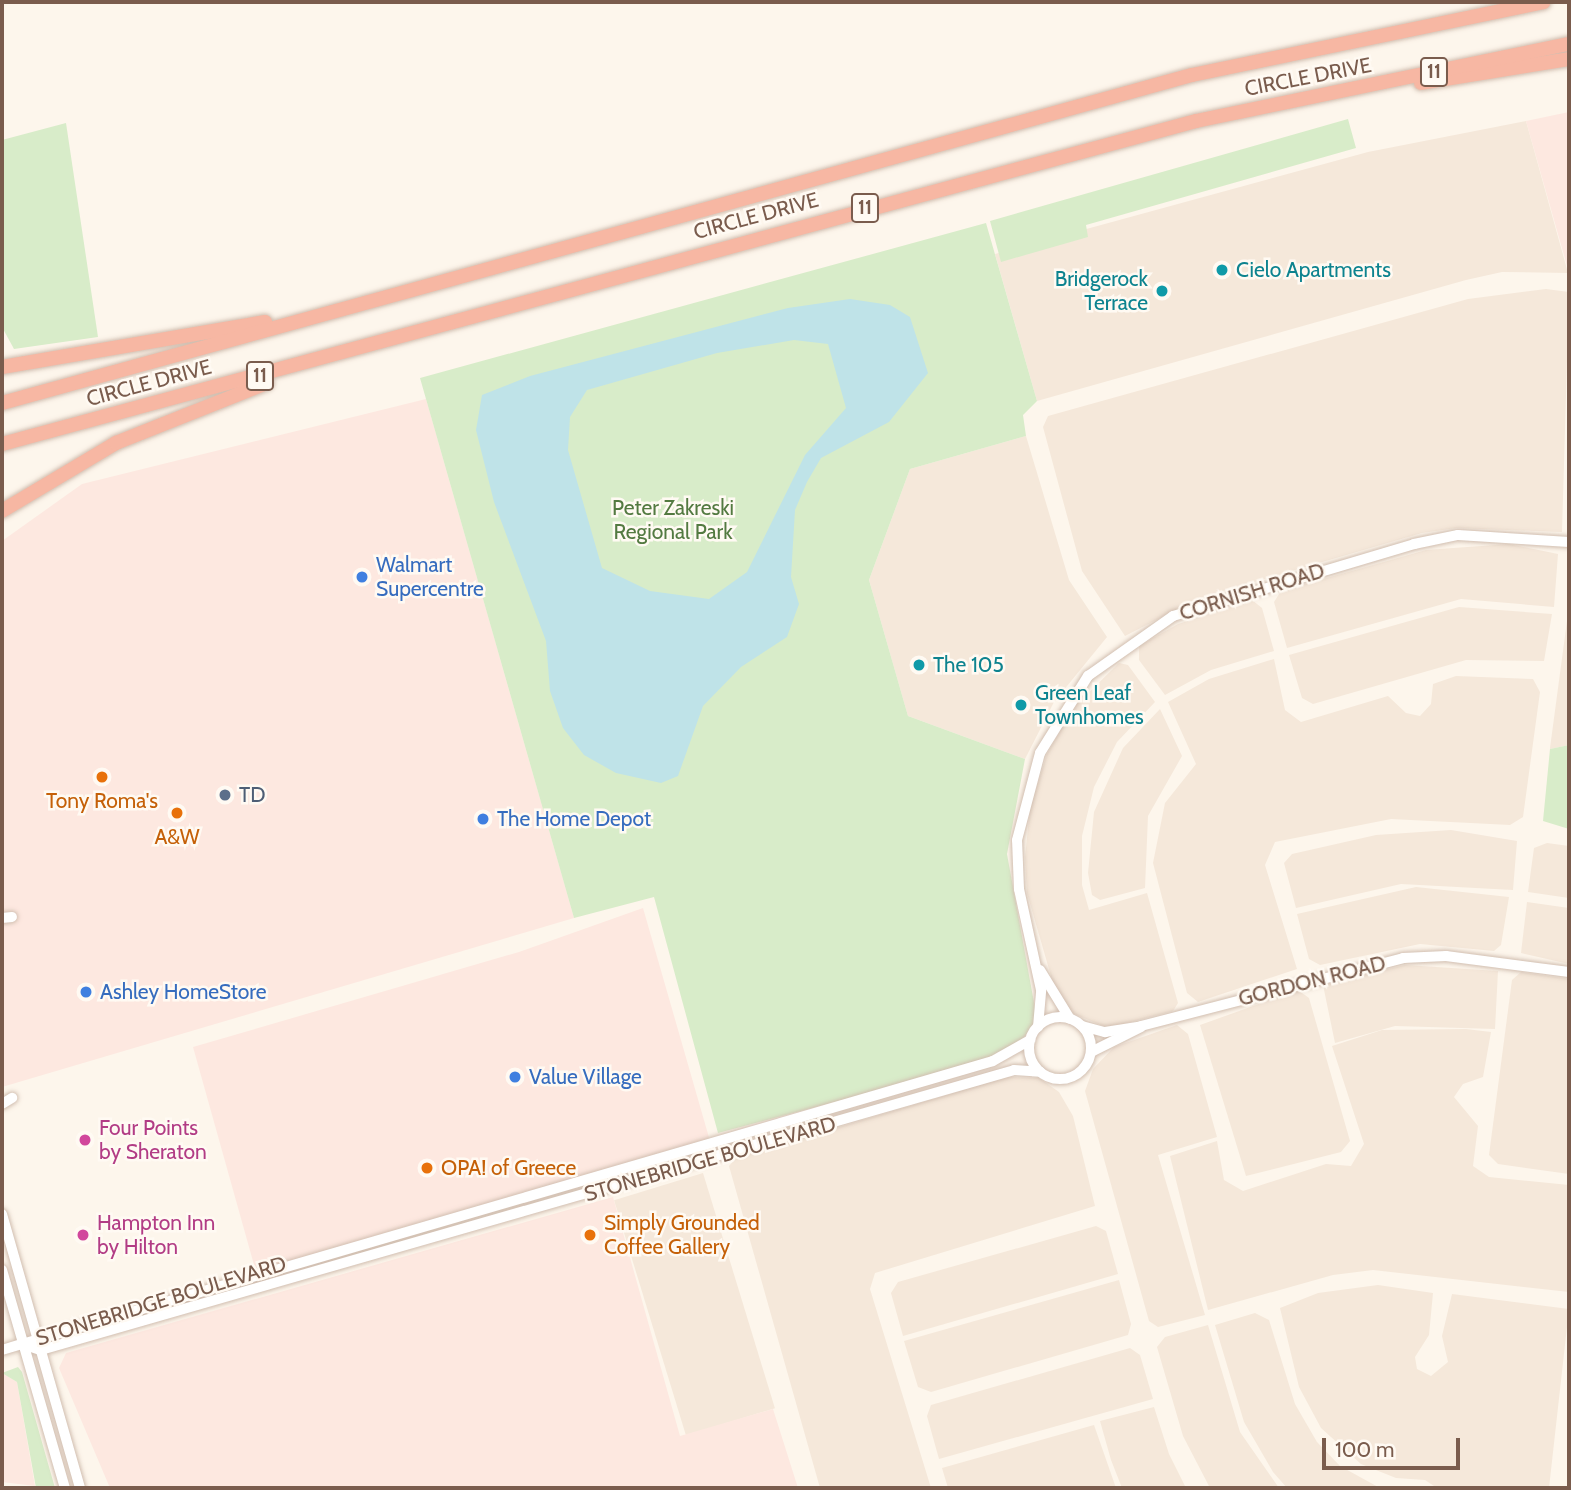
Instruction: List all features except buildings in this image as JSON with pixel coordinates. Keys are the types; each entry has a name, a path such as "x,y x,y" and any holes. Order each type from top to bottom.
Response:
{"highway":[{"path":"1280,57 1496,2"},
{"name":"CIRCLE DRIVE","path":"2,403 891,154 1280,57 1544,2"},
{"name":"CIRCLE DRIVE","path":"2,444 1196,121 1569,44"},
{"path":"1298,100 1569,59"},
{"path":"2,367 301,318"},
{"path":"2,511 179,413 434,326"}],"main road":[{"path":"1070,1019 1082,1026 1091,1052 1084,1069 1067,1079 1040,1072 1031,1059 1030,1040 1038,1027 1070,1019"},
{"name":"STONEBRIDGE BOULEVARD","path":"22,1344 37,1335 993,1061 1030,1040"},
{"name":"STONEBRIDGE BOULEVARD","path":"22,1344 41,1350 1014,1070 1040,1072"},
{"path":"2,1098 12,1098 2,1104"},
{"path":"2,1214 80,1488"},
{"path":"2,1270 65,1488"}],"street":[{"name":"CORNISH ROAD","path":"1038,1027 1037,963 1016,861 1028,783 1059,713 1123,646 1198,606 1415,544 1458,536 1569,542"},
{"name":"GORDON ROAD","path":"1082,1026 1105,1032 1142,1027 1403,958 1446,956 1569,972"},
{"name":"CORNISH ROAD","path":"1037,963 1070,1019"},
{"name":"GORDON ROAD","path":"1091,1052 1142,1027"},
{"path":"2,1350 22,1344"}],"shaded area":[{"path":"1569,112 1569,273 1526,121"},
{"path":"1526,121 1568,273 1502,272 1466,280 1037,401 995,254 1368,152"},
{"path":"1546,289 1569,292 1562,532 1456,528 1422,533 1199,598 1125,636 1082,571 1043,427 1048,416 1468,299"},
{"path":"426,399 574,918 2,1087 2,541 82,484"},
{"path":"1026,436 1069,580 1107,637 1054,702 1025,759 908,716 869,580 910,469"},
{"path":"1509,544 1558,554 1554,607 1461,599 1287,648 1274,602 1281,591 1426,550"},
{"path":"1252,600 1262,608 1274,651 1211,670 1165,695 1139,660 1139,646 1178,624"},
{"path":"1569,606 1569,745 1550,749 1550,748"},
{"path":"1459,607 1552,614 1544,661 1466,660 1313,704 1302,698 1289,655"},
{"path":"1274,659 1285,710 1301,722 1388,696 1406,713 1420,716 1431,704 1433,684 1456,676 1533,679 1540,692 1523,817 1510,825 1391,819 1275,842 1265,865 1297,969 1198,1002 1187,993 1153,863 1165,803 1196,764 1168,702 1209,679"},
{"path":"1119,663 1128,665 1155,702 1117,742 1094,787 1082,836 1082,885 1089,910 1147,893 1178,1003 1173,1011 1108,1028 1072,1013 1053,983 1027,893 1025,858 1030,808 1047,754 1073,708"},
{"path":"1160,709 1182,756 1148,816 1145,888 1100,900 1092,895 1088,873 1094,812 1123,748"},
{"path":"1451,830 1517,841 1513,890 1401,884 1296,908 1284,863 1292,854 1376,835"},
{"path":"1547,843 1569,846 1569,898 1528,892 1534,848"},
{"path":"1416,887 1509,897 1501,945 1494,951 1420,944 1320,965 1309,959 1297,914"},
{"path":"1527,902 1569,908 1569,964 1521,953"},
{"path":"643,908 710,1141 256,1272 193,1047 519,952"},
{"path":"1405,965 1498,971 1495,1029 1395,1026 1335,1043 1323,985"},
{"path":"1521,972 1569,979 1569,1174 1498,1164 1489,1155 1512,980"},
{"path":"1298,990 1309,998 1350,1141 1341,1152 1246,1176 1200,1025"},
{"path":"1177,1025 1188,1034 1217,1137 1158,1155 1205,1315 1158,1327 1149,1321 1085,1091 1093,1069 1114,1047"},
{"path":"1466,1029 1491,1032 1483,1077 1463,1084 1454,1097 1478,1126 1473,1166 1489,1177 1569,1185 1569,1292 1373,1270 1333,1275 1208,1310 1170,1156 1217,1141 1224,1180 1243,1191 1326,1164 1351,1166 1364,1144 1332,1046 1382,1030"},
{"path":"1007,1077 1039,1078 1059,1092 1073,1116 1095,1206 875,1273 870,1289 931,1488 820,1488 729,1166 736,1158"},
{"path":"703,1173 775,1408 686,1435 614,1200"},
{"path":"613,1197 680,1436 773,1409 798,1488 110,1488 59,1368 66,1353"},
{"path":"1096,1226 1106,1231 1118,1274 903,1336 891,1293 898,1282"},
{"path":"1119,1280 1131,1324 1128,1335 931,1392 918,1387 904,1341"},
{"path":"1378,1285 1433,1293 1429,1335 1415,1357 1417,1369 1431,1376 1448,1362 1442,1336 1452,1294 1569,1309 1549,1488 1437,1488 1425,1480 1396,1478 1361,1464 1321,1428 1299,1387 1280,1308 1318,1293"},
{"path":"1255,1313 1269,1320 1295,1404 1317,1442 1340,1466 1380,1488 1287,1488 1273,1472 1244,1422 1215,1325"},
{"path":"1208,1325 1240,1432 1279,1488 1210,1488 1183,1436 1157,1347 1165,1337"},
{"path":"1130,1348 1140,1355 1153,1399 939,1459 927,1416 931,1405"},
{"path":"2,1373 17,1382 35,1486 2,1482"},
{"path":"1154,1407 1169,1454 1186,1488 1122,1488 1100,1421"},
{"path":"1094,1425 1116,1488 948,1488 942,1468"}],"green space":[{"path":"1348,119 1356,148 1086,225 1088,237 1001,262 990,221"},
{"path":"66,123 98,337 14,349 2,327 2,140"},
{"name":"Peter Zakreski Regional Park","path":"986,223 1037,401 1023,415 1026,436 910,469 869,580 908,716 1025,759 1007,854 1037,1019 1013,1053 997,1059 718,1133 654,897 574,918 420,378"},
{"path":"1569,745 1569,829 1543,821 1550,749"},
{"path":"18,1367 22,1372 55,1488 36,1488 17,1382 2,1373"}],"water":[{"path":"850,299 890,305 910,317 928,373 889,422 821,458 807,482 795,510 791,577 799,604 787,637 741,667 703,706 678,776 661,783 616,773 584,755 563,728 550,691 546,641 494,502 476,430 482,395 530,376 788,308","holes":["794,340 828,344 846,408 805,455 747,572 709,599 650,591 602,568 568,450 570,417 587,390 717,353"]}],"place":[{"name":"Cielo Apartments","path":"1222,270"},
{"name":"Bridgerock Terrace","path":"1162,291"},
{"name":"Walmart Supercentre","path":"362,577"},
{"name":"The 105","path":"919,665"},
{"name":"Green Leaf Townhomes","path":"1021,705"},
{"name":"Tony Roma's","path":"102,777"},
{"name":"TD","path":"225,795"},
{"name":"A&W","path":"177,813"},
{"name":"The Home Depot","path":"483,819"},
{"name":"Ashley HomeStore","path":"86,992"},
{"name":"Value Village","path":"515,1077"},
{"name":"Four Points by Sheraton","path":"85,1140"},
{"name":"OPA! of Greece","path":"427,1168"},
{"name":"Hampton Inn by Hilton","path":"83,1235"},
{"name":"Simply Grounded Coffee Gallery","path":"590,1235"}]}
